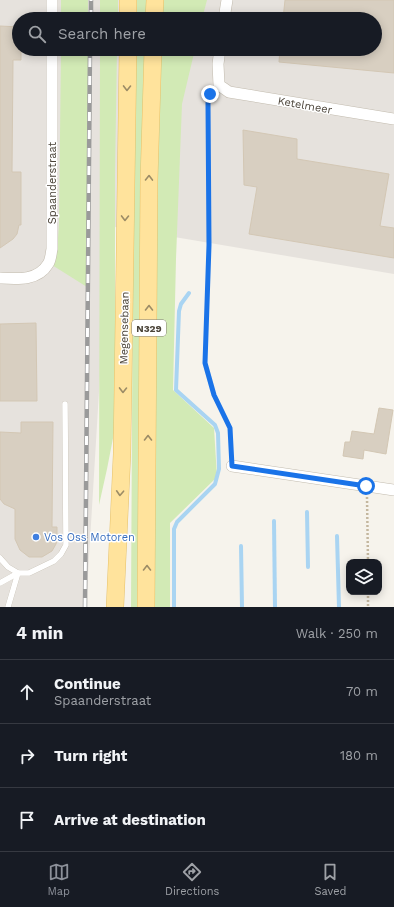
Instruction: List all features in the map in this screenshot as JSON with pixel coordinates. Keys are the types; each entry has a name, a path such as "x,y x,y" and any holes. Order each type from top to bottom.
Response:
{"main road":[{"path":"128,0 128,12"},
{"path":"154,12 155,0"},
{"name":"Megensebaan","path":"115,607 122,454 128,56"},
{"name":"N329","path":"146,607 149,180 153,56"}],"street":[{"path":"52,0 52,12"},
{"path":"225,12 227,0"},
{"name":"Spaanderstraat","path":"0,278 24,279 39,274 49,263 52,241 52,56"},
{"path":"219,56 219,85"},
{"name":"Ketelmeer","path":"219,85 229,92 394,120"},
{"path":"232,466 394,490"}],"lane":[{"path":"0,583 18,573 29,573 54,561 61,554 66,545 65,404"},
{"path":"0,558 8,567 18,573"},
{"path":"8,607 18,573"}],"path":[{"path":"219,85 210,94 208,103 209,245 205,363 214,395 230,428 232,466"},
{"path":"366,486 368,559"},
{"path":"368,595 368,607"}],"shaded area":[{"path":"0,0 394,0 394,274 109,226 86,607 0,607"}],"green space":[{"path":"61,0 88,0 88,12 61,12"},
{"path":"100,0 118,0 118,12 100,12"},
{"path":"135,0 207,0 204,12 134,12"},
{"path":"61,56 88,56 87,287 52,265 57,253 59,223"},
{"path":"100,56 117,56 114,433 99,505"},
{"path":"134,56 193,56 182,104 173,390 214,428 217,477 170,523 170,607 131,607"}],"building":[{"path":"285,0 394,0 394,73 279,62 279,56 382,56 382,12 284,12"},
{"path":"0,26 12,27 12,56 21,56 21,60 13,60 12,172 21,172 21,225 19,225 17,234 13,239 0,248"},
{"path":"243,130 297,139 297,159 389,174 380,226 394,228 394,258 249,234 257,187 244,185"},
{"path":"36,323 37,401 0,401 0,324"},
{"path":"379,408 393,410 386,454 364,450 363,459 343,456 345,442 350,442 352,431 374,434"},
{"path":"21,422 53,422 52,527 57,527 57,539 52,551 42,557 29,557 20,550 15,539 15,509 4,504 0,499 0,432 21,433"}],"waterway":[{"path":"174,607 174,529 177,522 215,484 219,469 218,433 215,425 176,390 179,311 181,304 189,293"},
{"path":"307,512 308,567"},
{"path":"274,521 275,607"},
{"path":"337,536 339,607"},
{"path":"241,546 242,607"}],"railway":[{"path":"91,0 91,12"},
{"path":"85,607 90,56"}],"place":[{"name":"Vos Oss Motoren","path":"36,537"}],"route":[{"path":"210,94 208,103 209,245 205,363 214,395 230,428 232,466 366,486"}]}
